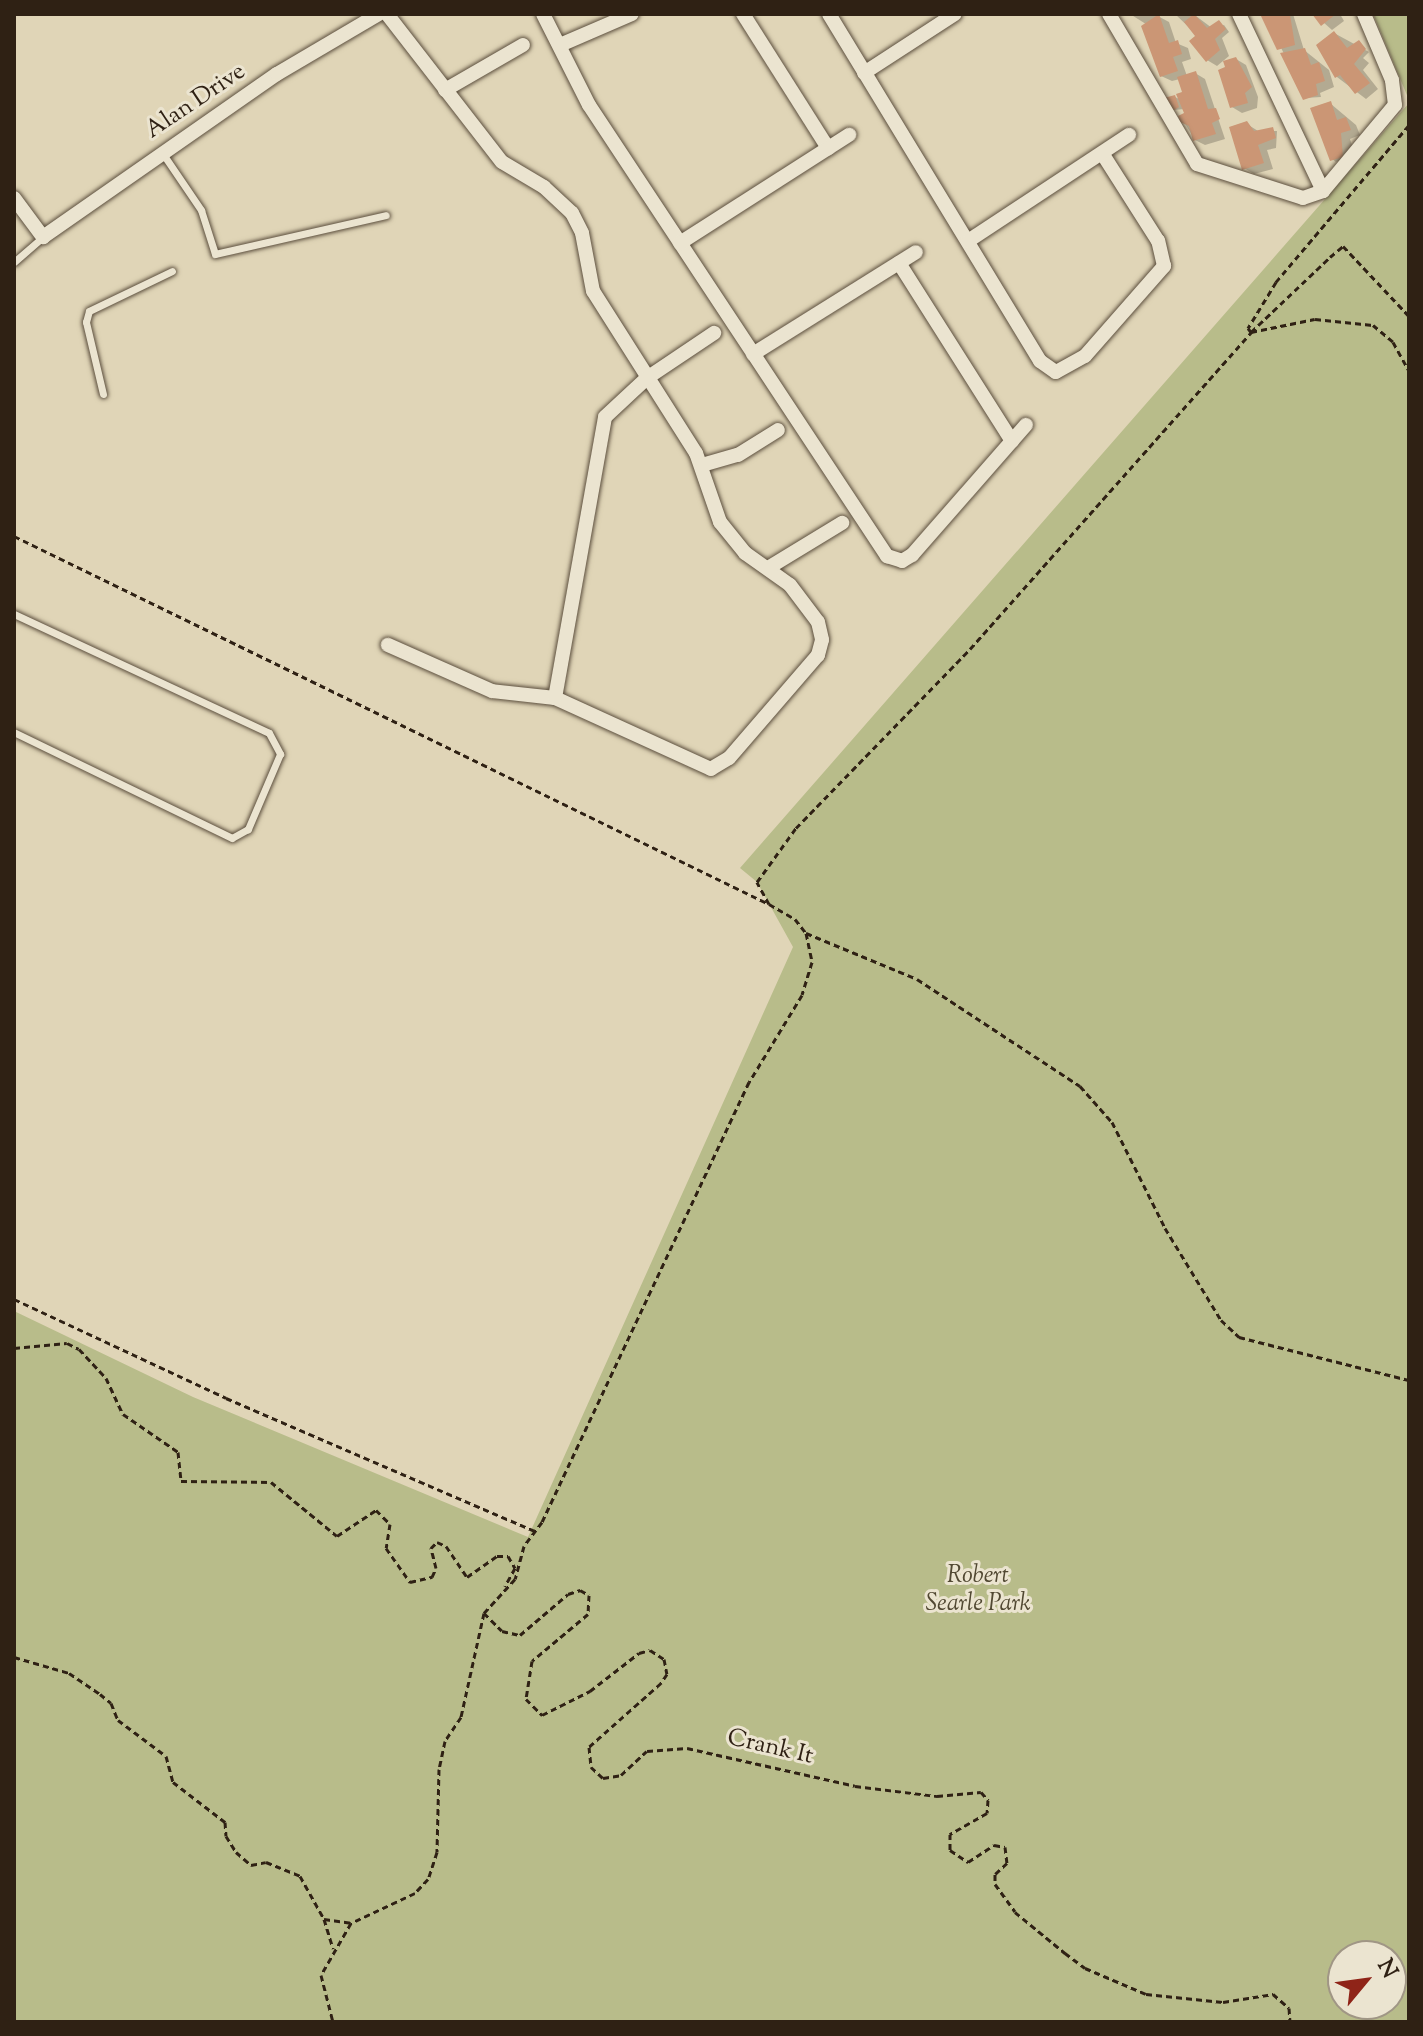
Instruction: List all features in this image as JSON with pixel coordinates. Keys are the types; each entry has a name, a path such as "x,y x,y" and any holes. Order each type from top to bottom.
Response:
{"street":[{"name":"Alan Drive","path":"43,237 277,74 379,14"},
{"path":"387,14 502,162 544,187 572,213 582,233 593,291 702,465 725,531 790,585 818,622 821,648 724,763 698,767 555,698 492,691 388,645"},
{"path":"543,14 589,105 891,559 902,561 912,555 1026,425"},
{"path":"560,45 632,14"},
{"path":"743,14 828,148"},
{"path":"829,14 1044,367 1056,372 1070,368 1164,266 1158,241 1102,153"},
{"path":"864,73 955,14"},
{"path":"1109,14 1197,164 1303,198 1323,191 1395,105 1392,80 1364,14"},
{"path":"1239,14 1323,191"},
{"path":"445,90 523,45"},
{"path":"680,243 849,135"},
{"path":"968,241 1129,135"},
{"path":"14,198 43,237"},
{"path":"753,354 916,252"},
{"path":"899,263 1012,441"},
{"path":"555,698 581,575 605,417 647,378 714,333"},
{"path":"702,465 738,455 778,430"},
{"path":"768,568 842,523"}],"lane":[{"path":"161,152 201,210 215,254 386,215"},
{"path":"14,262 43,237"},
{"path":"103,394 89,336 89,311 172,271"},
{"path":"14,614 269,733 280,754 248,829 232,838 14,732"}],"path":[{"path":"1251,332 1249,323 1276,282 1409,125"},
{"path":"769,904 757,882 796,828 970,649 1251,332 1343,246 1409,316"},
{"path":"1251,332 1315,319 1373,325 1393,342 1409,371"},
{"path":"14,536 769,904 795,919 806,933 812,962 802,995 749,1082 535,1531 524,1546 515,1579 502,1589"},
{"path":"806,933 917,979 1080,1086 1112,1122 1165,1228 1221,1320 1239,1337 1409,1380"},
{"path":"14,1299 535,1531"},
{"path":"14,1348 67,1343 79,1349 106,1378 123,1414 178,1452 181,1481 271,1482 337,1536 376,1510 390,1524 386,1548 410,1582 432,1577 436,1568 431,1548 437,1542 446,1546 467,1577 497,1556 508,1556 515,1568 484,1613 461,1717 445,1741 439,1769 437,1852 428,1879 415,1893 351,1923 333,1949 321,1975 333,2022"},
{"name":"Crank It","path":"484,1613 502,1631 520,1635 568,1594 580,1590 589,1595 588,1614 532,1661 526,1699 542,1715 590,1691 639,1653 650,1650 664,1659 668,1669 661,1683 589,1747 591,1767 603,1778 621,1775 647,1751 687,1748 855,1786 937,1796 981,1792 988,1800 987,1813 950,1834 950,1850 968,1862 994,1845 1005,1847 1007,1863 995,1874 995,1884 1024,1921 1075,1961 1146,1994 1223,2002 1273,1994 1289,2008 1290,2022"},
{"path":"14,1657 69,1673 111,1703 118,1720 166,1756 173,1782 225,1822 226,1836 236,1852 251,1865 266,1862 300,1876 324,1919 333,1949"},
{"path":"324,1919 351,1923"}],"green space":[{"path":"1373,14 1409,14 1409,100"},
{"name":"Robert Searle Park","path":"1409,103 1409,2022 14,2022 14,1311 193,1397 528,1537 793,947 757,882 740,868"}],"building":[{"path":"1159,14 1169,43 1178,40 1182,54 1173,57 1178,71 1160,77 1141,26"},
{"path":"1194,14 1207,28 1219,20 1226,29 1215,39 1220,50 1206,62 1189,41 1195,36 1184,22"},
{"path":"1260,14 1290,15 1295,45 1277,50"},
{"path":"1312,14 1336,14 1321,26"},
{"path":"1334,31 1347,48 1359,40 1366,49 1354,64 1370,83 1355,94 1340,75 1335,78 1316,45"},
{"path":"1305,48 1311,65 1319,62 1325,81 1316,84 1318,95 1303,100 1280,53"},
{"path":"1236,57 1252,87 1245,93 1248,103 1230,108 1218,70 1225,67 1223,61"},
{"path":"1196,71 1208,109 1216,108 1220,119 1212,123 1216,134 1193,141 1189,126 1180,122 1178,116 1184,113 1176,94 1182,92 1177,77"},
{"path":"1175,95 1179,107 1171,112 1164,98"},
{"path":"1331,101 1337,120 1346,117 1351,130 1341,133 1343,157 1330,161 1310,108"},
{"path":"1247,121 1254,131 1273,127 1276,138 1258,145 1264,163 1242,170 1229,127"}]}
